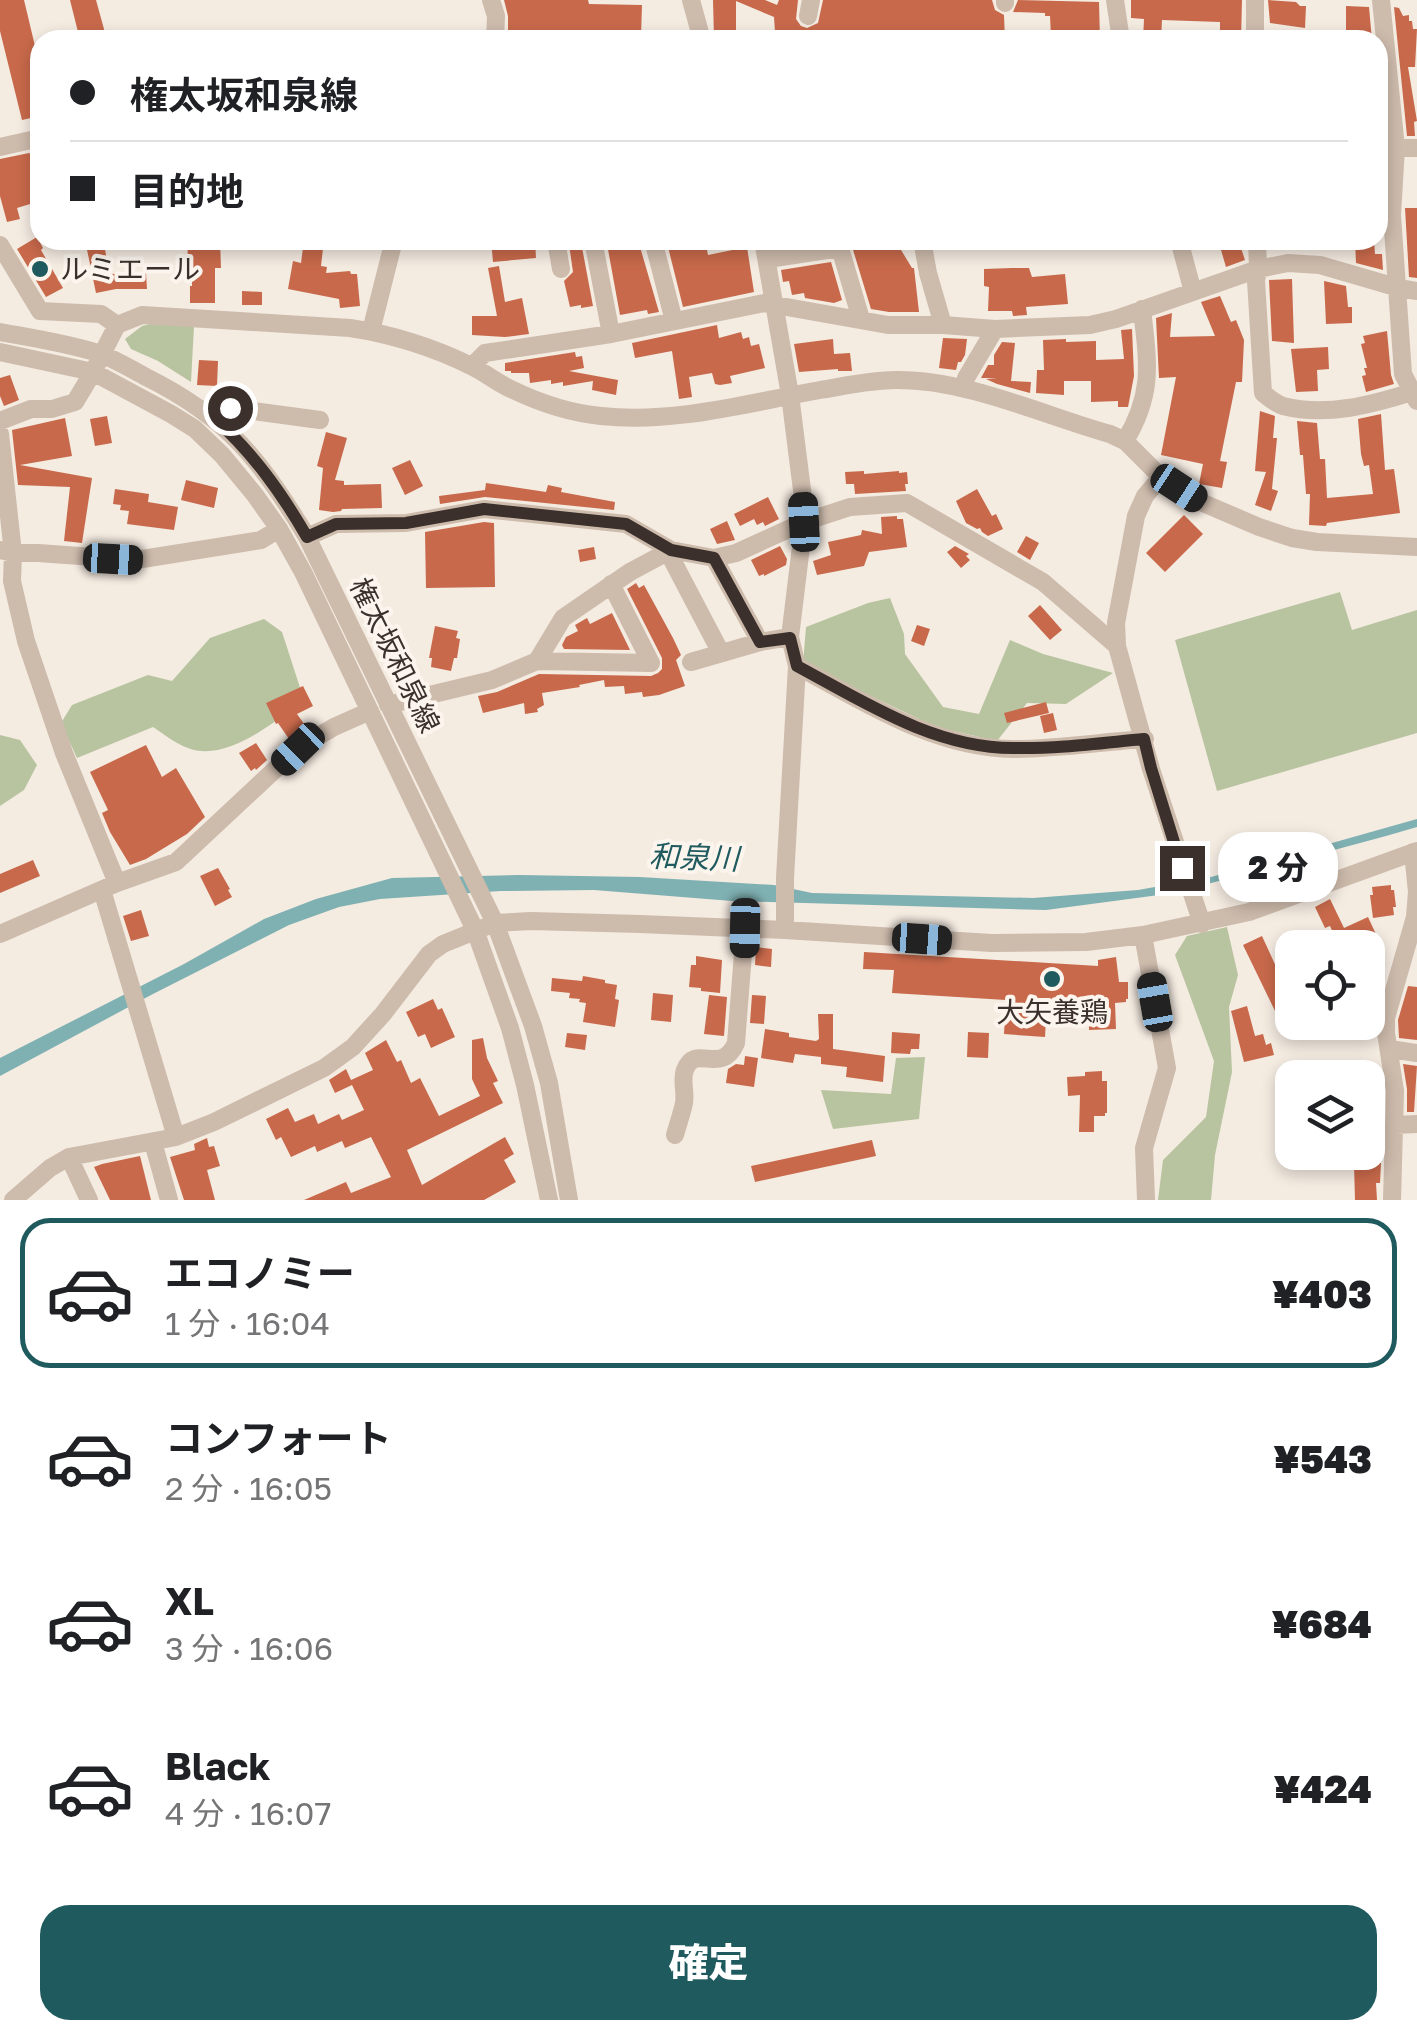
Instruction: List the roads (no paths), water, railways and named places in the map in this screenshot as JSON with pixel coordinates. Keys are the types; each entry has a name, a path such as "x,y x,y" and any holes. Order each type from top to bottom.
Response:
{"street":[{"path":"491,0 495,30"},
{"path":"691,0 699,30"},
{"path":"1115,0 1120,30"},
{"path":"1255,0 1255,30"},
{"path":"1381,0 1384,30"},
{"path":"1388,69 1396,148 1392,215 1395,278 1408,289"},
{"path":"0,147 30,140"},
{"path":"1396,148 1417,148"},
{"path":"0,245 40,311 101,314 117,325"},
{"path":"371,331 391,250"},
{"path":"558,250 561,270"},
{"path":"596,250 610,334"},
{"path":"656,250 674,321"},
{"path":"766,250 790,395 804,522 790,638 797,666 785,922"},
{"path":"768,259 827,250"},
{"path":"841,250 861,319"},
{"path":"924,250 943,324"},
{"path":"1183,250 1194,292"},
{"path":"1257,250 1263,394 1280,406 1337,410 1414,396 1404,374 1408,289"},
{"path":"472,366 485,353 610,334 764,303 888,325 995,328 1090,325 1258,268 1288,262 1320,265 1408,289"},
{"path":"1125,441 1148,385 1142,309"},
{"path":"0,420 31,409 52,409 75,402 117,325 142,315 371,331 472,366 512,390 556,407 599,416 672,416 896,380 964,389 1125,441 1161,476 1196,500 1259,527 1292,538 1417,548"},
{"path":"964,389 966,378 995,328"},
{"name":"権太坂和泉線","path":"0,332 102,354 182,394 237,439 265,472 307,537 495,923"},
{"name":"権太坂和泉線","path":"0,352 94,372 195,429 222,455 279,529 303,572 475,930"},
{"path":"214,418 230,408 320,420"},
{"path":"0,434 6,552 26,641 110,886 129,985 173,1128"},
{"path":"1161,476 1136,516 1116,623 1118,646 1166,817 1202,924"},
{"path":"307,537 336,524 406,523 484,509 626,524 669,551 714,558 850,508 907,503 1043,582 1118,646"},
{"path":"6,552 136,560 260,540 279,529"},
{"path":"537,660 563,618 611,584 669,551"},
{"path":"669,551 722,654"},
{"path":"714,558 760,642"},
{"path":"388,705 492,680 537,660 651,663 611,584"},
{"path":"691,662 760,642 790,638"},
{"path":"797,666 929,733 972,744 1011,748 1144,739"},
{"path":"0,934 176,862 298,749 370,711"},
{"path":"13,1200 69,1157 153,1142 173,1128 214,1122 324,1068 353,1048 429,954 443,944 495,923 745,928 785,922 991,944 1086,942 1143,935 1249,912 1415,852 1417,892 1411,957 1386,1018 1396,1091 1392,1200"},
{"path":"495,923 533,1026 549,1083 570,1200"},
{"path":"675,1135 685,1100 686,1066 700,1057 722,1060 731,1056 736,1043 745,928"},
{"path":"475,930 526,1085 550,1200"},
{"path":"1143,935 1167,1068 1144,1148 1146,1200"},
{"path":"1390,1049 1417,1052"},
{"path":"1395,1124 1417,1124"},
{"path":"153,1142 169,1200"},
{"path":"69,1157 89,1200"}],"water":[{"path":"1417,819 1417,827 1174,893 1046,910 732,901 594,890 380,899 339,907 289,925 0,1076 0,1058 264,919 316,899 392,878 640,877 774,885 812,893 1033,898 1138,890 1211,877"}],"place":[{"name":"ルミエール","path":"40,269"},
{"name":"大矢養鶏","path":"1052,979"}],"water label":[{"name":"和泉川","path":"694,858"}]}
